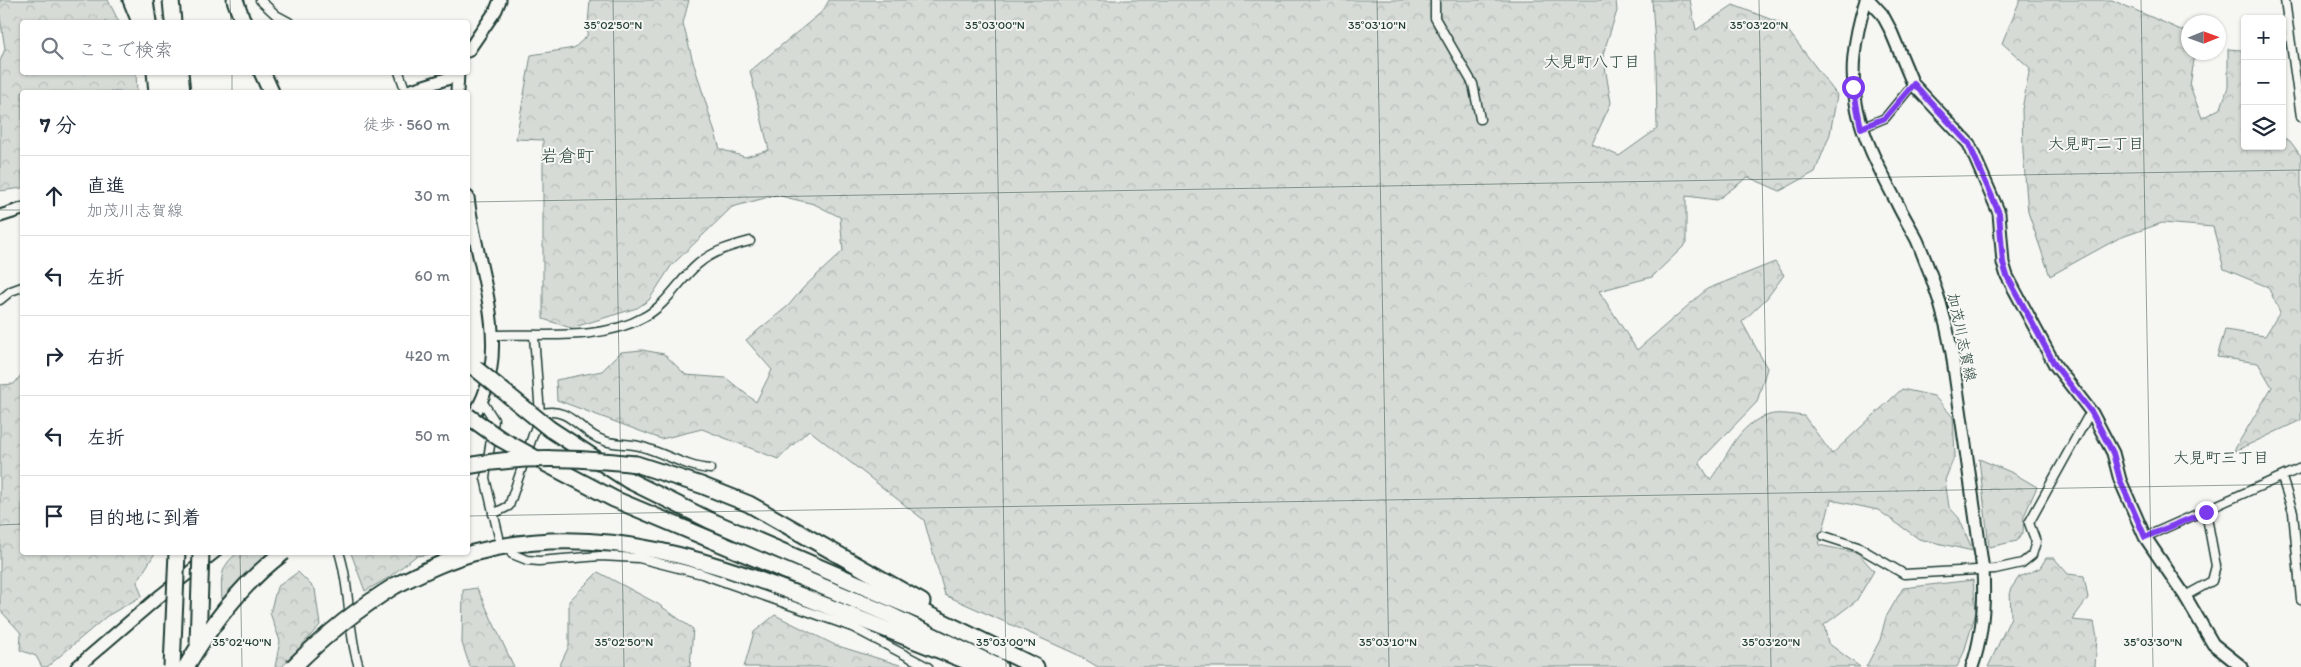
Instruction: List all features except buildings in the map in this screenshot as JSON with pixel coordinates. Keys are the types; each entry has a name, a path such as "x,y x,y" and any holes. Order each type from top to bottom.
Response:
{"highway":[{"path":"131,0 139,20"},
{"path":"145,0 148,20"},
{"path":"171,0 174,20"},
{"path":"234,0 241,20"},
{"path":"155,75 157,90"},
{"path":"166,75 174,90"},
{"path":"180,75 182,90"},
{"path":"263,75 270,90"},
{"path":"471,364 550,429 628,480 709,520 923,612 1036,667"},
{"path":"470,417 499,438 614,499 888,614 999,667"},
{"path":"470,466 518,459 558,457 636,464 701,485 748,504 920,602 985,634 1020,659"},
{"path":"470,554 515,544 573,541 668,551 713,563 773,584 982,667"},
{"path":"172,667 177,555"},
{"path":"198,667 201,555"},
{"path":"186,667 206,632 241,592 281,555"},
{"path":"293,667 332,630 359,608 396,585 430,568 467,555"}],"street":[{"path":"260,0 276,15 285,20"},
{"path":"470,48 496,10 500,0"},
{"path":"1435,0 1435,18 1473,84 1480,119"},
{"path":"1868,0 1882,14 1890,28 1914,84 1969,144 1999,213 2003,263 2007,276 2055,365 2092,413 2113,453 2120,480 2145,537 2185,596 2213,644 2230,664 2242,667"},
{"name":"加茂川志賀線","path":"1868,0 1856,33 1853,59 1853,87 1861,128 1875,160 1916,239 1935,284 1946,320 1964,431 1983,570 1985,603 1983,626 1972,667"},
{"path":"2285,0 2301,117"},
{"path":"400,75 404,90"},
{"path":"411,90 454,75"},
{"path":"457,75 458,90"},
{"path":"1861,128 1885,118 1914,84"},
{"path":"470,208 494,336 490,374 482,401 470,421"},
{"path":"0,216 20,210"},
{"path":"494,336 585,333 634,322 646,317 656,308 697,264 713,253 750,240"},
{"path":"0,300 10,291 20,288"},
{"path":"492,514 509,506 540,414 534,336"},
{"path":"482,401 494,420 485,478 498,536"},
{"path":"540,414 551,410 564,414 603,441 638,446 697,468 710,469"},
{"path":"1824,536 1858,547 1904,574 1983,570 2022,563 2032,555 2036,542 2029,523 2087,418 2092,413"},
{"path":"2145,537 2206,512 2301,468"},
{"path":"2282,478 2292,512 2301,600"},
{"path":"2185,596 2212,581 2216,566 2206,512"},
{"path":"512,554 527,560 539,561 600,556 639,558 702,574 852,628 928,667"},
{"path":"77,667 211,555"},
{"path":"340,555 354,650 359,667"}],"green space":[{"path":"0,0 108,0 118,20 20,20 20,75 136,75 137,90 20,90 20,188 0,191 0,61 5,49 0,17"},
{"path":"590,0 689,0 683,23 720,149 745,157 769,150 750,71 823,11 829,0 1616,0 1617,11 1603,54 1611,103 1592,144 1619,156 1657,129 1656,59 1652,0 1690,0 1696,30 1733,5 1783,24 1837,95 1830,134 1815,172 1780,191 1748,177 1717,200 1686,196 1686,244 1652,277 1599,291 1637,350 1707,289 1775,262 1784,275 1767,298 1742,322 1767,368 1757,402 1699,462 1710,480 1741,433 1758,419 1773,414 1804,416 1832,454 1902,389 1934,396 1953,417 1955,455 1945,480 1949,507 1959,518 1973,551 1919,539 1878,510 1831,500 1819,545 1858,553 1874,571 1856,601 1824,625 1828,643 1860,667 1098,667 1076,654 945,595 924,520 809,430 778,459 702,429 661,439 557,400 556,380 602,371 621,352 642,350 664,354 686,375 726,378 756,402 772,370 746,340 788,306 804,287 843,251 840,217 814,204 776,195 732,207 671,266 649,300 637,308 571,328 543,319 543,140 516,139 531,55 574,48 587,36"},
{"path":"2020,0 2112,0 2181,30 2181,60 2194,60 2190,86 2202,118 2221,108 2228,87 2228,49 2241,50 2241,150 2286,150 2286,139 2290,141 2301,156 2301,420 2233,452 2272,387 2258,363 2217,357 2225,330 2265,336 2280,312 2268,287 2224,269 2213,227 2162,223 2119,238 2050,276 2028,212 2023,152 2022,109 2030,68 2002,43"},
{"path":"20,376 20,555 154,555 137,582 142,596 107,616 47,667 42,667 36,656 20,650 21,633 0,610 0,385 14,384"},
{"path":"1979,459 2013,473 2037,487 2024,516 2023,532 2017,541 1989,547"},
{"path":"236,555 269,555 222,601 222,574 227,563"},
{"path":"352,555 424,555 416,556 388,578 365,591"},
{"path":"2046,558 2054,558 2068,574 2084,576 2088,598 2072,620 2094,622 2097,637 2095,667 1988,667 2011,617 2010,590 2019,577 2040,568"},
{"path":"298,572 315,589 320,625 282,667 275,667 280,641 270,613 277,587"},
{"path":"598,572 658,604 693,629 690,667 559,667 569,646 569,601"},
{"path":"1973,580 1976,612 1964,652 1957,667 1866,667 1880,640 1886,617 1903,588"},
{"path":"477,588 514,667 470,667 462,643 463,590"},
{"path":"775,615 835,645 906,667 744,667 754,632"}],"district":[{"name":"大見町八丁目","path":"1592,61"},
{"name":"大見町二丁目","path":"2096,143"},
{"name":"岩倉町","path":"567,156"},
{"name":"大見町三丁目","path":"2221,457"}],"route":[{"path":"1853,87 1861,128 1885,118 1914,84 1953,124 1969,144 1999,213 2003,263 2007,276 2055,365 2092,413 2113,453 2120,480 2145,537 2206,512"}]}
